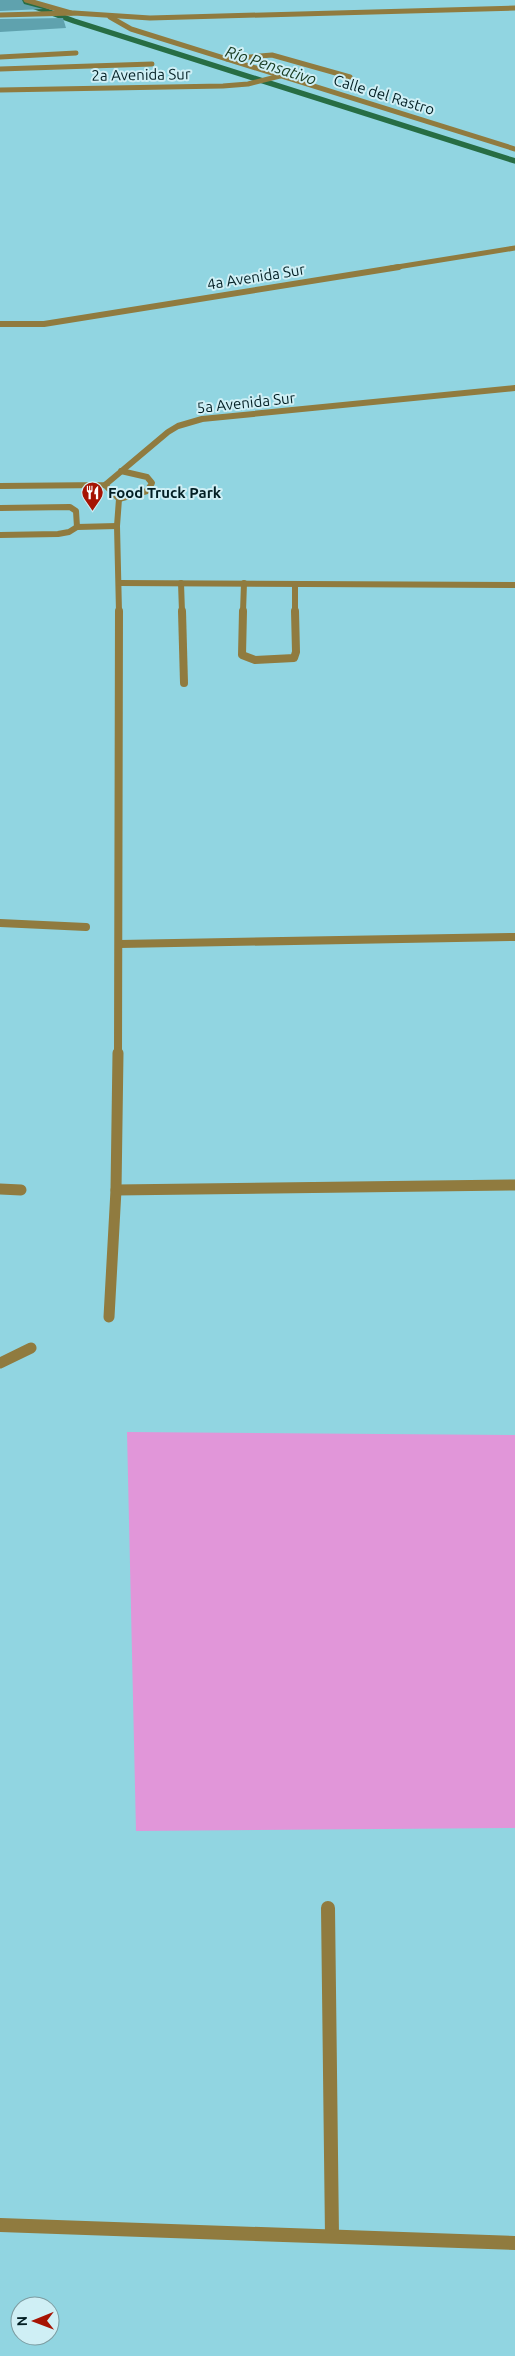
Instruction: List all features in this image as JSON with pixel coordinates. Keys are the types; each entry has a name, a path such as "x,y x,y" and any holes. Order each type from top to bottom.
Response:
{"street":[{"path":"26,0 68,13"},
{"path":"0,15 68,13 150,18 515,8"},
{"name":"Calle del Rastro","path":"104,15 131,29 515,149"},
{"path":"0,57 76,54"},
{"path":"227,59 272,55 350,77"},
{"path":"0,69 152,64"},
{"name":"2a Avenida Sur","path":"0,90 222,86 280,76"},
{"name":"4a Avenida Sur","path":"0,324 44,324 515,248"},
{"name":"5a Avenida Sur","path":"105,485 173,429 202,418 515,388"},
{"path":"119,500 147,491 152,483 146,477 121,471"},
{"path":"0,486 105,485 119,500 117,526 119,583 120,944 116,1190 109,1317"},
{"path":"0,508 70,507 76,511 77,527"},
{"path":"0,535 58,534 69,532 77,527 117,526"},
{"path":"119,583 515,586"},
{"path":"180,583 184,683"},
{"path":"244,583 242,655 255,660 294,658 296,652 295,584"},
{"path":"0,923 86,927"},
{"path":"120,944 515,937"},
{"path":"116,1190 515,1185"},
{"path":"0,1189 21,1190"},
{"path":"0,1364 30,1348"},
{"path":"328,1908 332,2236"},
{"path":"0,2225 515,2243"}],"shaded area":[{"path":"127,1432 515,1435 515,1828 136,1831"}],"building":[{"path":"0,0 22,0 24,4 43,9 0,11"},
{"path":"63,18 66,28 0,32 0,19"}],"waterway":[{"name":"Río Pensativo","path":"16,0 74,21 515,161"}],"place":[{"name":"Food Truck Park","path":"92,512"}]}
